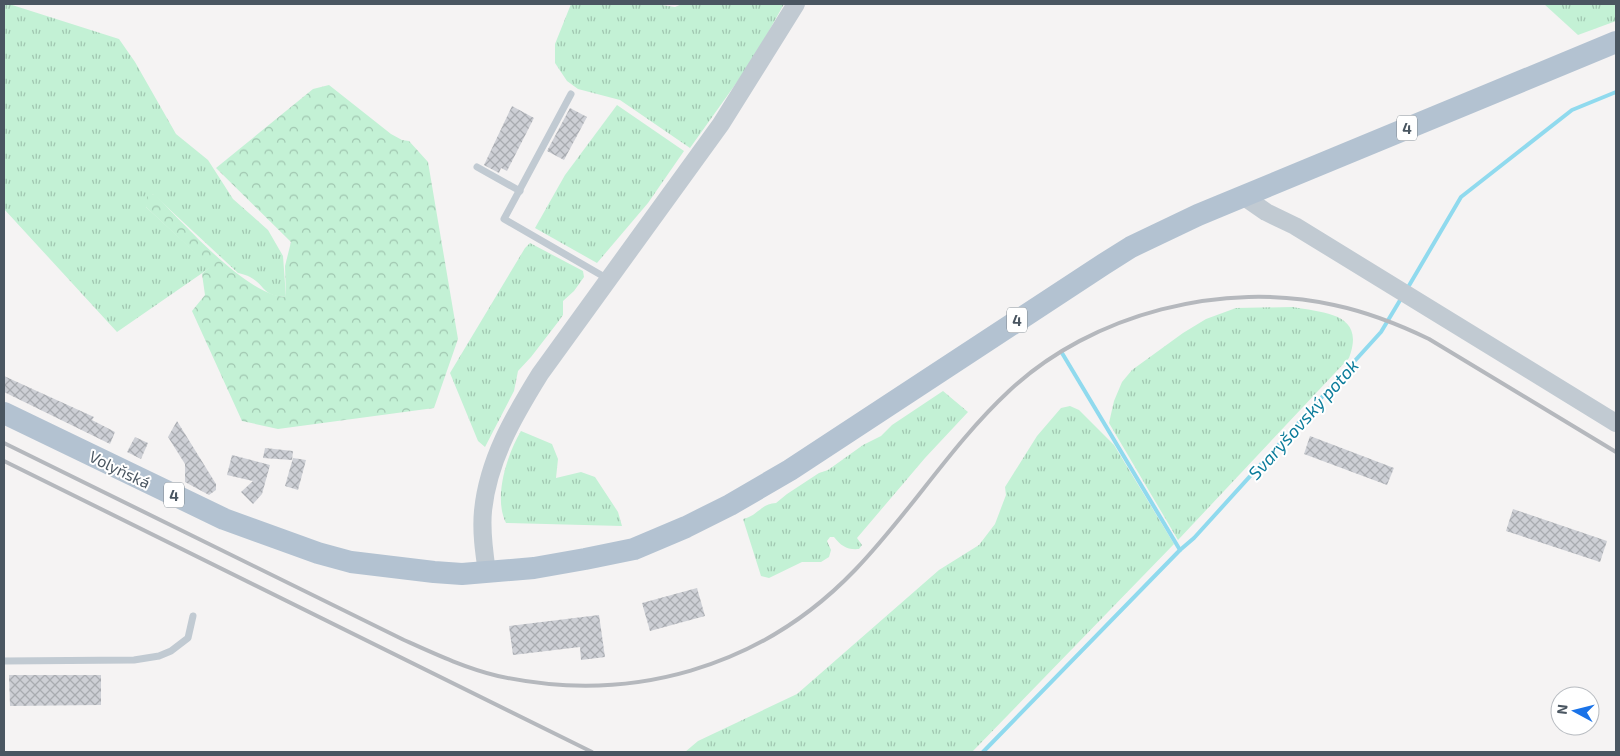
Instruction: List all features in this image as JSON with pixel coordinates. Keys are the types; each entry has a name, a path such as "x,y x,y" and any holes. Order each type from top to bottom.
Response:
{"main road":[{"name":"4","path":"487,572 534,568 585,560 634,549 686,527 730,506 790,470 1104,264 1140,243 1198,215 1616,42"},
{"name":"Volyňská","path":"4,412 224,519 318,553 351,562 434,572 462,574 487,572"}],"street":[{"path":"487,572 483,539 483,511 493,467 504,437 518,410 540,374 721,124 796,4"},
{"path":"1243,196 1266,212 1295,226 1616,424"}],"lane":[{"path":"571,94 504,220 608,279"},
{"path":"477,167 520,191"},
{"path":"4,660 134,660 159,656 171,651 188,638 193,616"}],"green space":[{"path":"4,4 119,39 135,62 176,134 208,160 233,199 268,230 283,256 286,297 268,293 255,280 238,273 153,194 146,207 211,267 117,332 4,209"},
{"path":"571,4 655,4 675,7 682,4 784,4 752,61 690,148 620,100 578,89 567,81 555,63 555,44"},
{"path":"1544,4 1616,4 1616,21 1578,35"},
{"path":"329,85 391,134 402,140 409,141 428,162 458,339 434,408 278,429 242,421 192,311 205,295 202,274 210,267 146,207 147,196 154,194 198,239 234,271 270,293 286,297 285,266 291,242 216,168 313,89"},
{"path":"617,105 684,151 648,203 597,263 535,228 565,175"},
{"path":"530,243 583,271 584,277 574,291 563,301 563,315 518,371 514,391 485,447 478,441 450,373 525,248"},
{"path":"1293,307 1329,314 1347,324 1352,332 1353,343 1349,358 1178,540 1109,423 1114,401 1122,382 1132,370 1183,333 1206,319 1236,308"},
{"path":"943,391 968,412 925,458 857,538 862,545 859,549 848,548 834,537 830,537 827,541 831,550 829,557 821,562 802,562 769,578 761,576 743,519 752,516 767,505 776,503 819,473 828,470 863,445 881,436 892,425"},
{"path":"1070,406 1079,410 1114,445 1174,544 972,752 685,752 698,741 797,694 939,570 979,545 995,524 1006,495 1005,487 1037,436 1061,408"},
{"path":"521,431 552,444 558,459 556,478 581,472 595,477 618,512 622,526 506,523 502,513 501,501 503,476"}],"building":[{"path":"512,106 534,118 507,171 501,168 499,173 484,165"},
{"path":"570,108 587,117 564,160 547,151"},
{"path":"4,376 94,417 92,420 115,432 110,444 4,392"},
{"path":"177,421 216,484 216,490 209,495 185,482 185,464 168,437"},
{"path":"1310,436 1394,468 1387,485 1304,454"},
{"path":"135,437 148,443 141,459 127,452"},
{"path":"265,448 293,451 292,460 263,458"},
{"path":"232,455 270,465 262,494 253,504 241,492 253,481 227,475"},
{"path":"293,458 306,460 298,490 285,486"},
{"path":"1513,509 1607,541 1600,562 1506,531"},
{"path":"697,588 705,616 650,631 642,603"},
{"path":"599,615 605,657 581,660 580,647 513,655 509,626"},
{"path":"9,675 101,675 101,705 10,706"}],"waterway":[{"name":"Svaryšovský potok","path":"1407,289 1461,197 1572,110 1616,92"},
{"name":"Svaryšovský potok","path":"983,752 1180,550 1194,538 1381,332 1402,297"},
{"path":"1062,353 1180,550"}],"railway":[{"path":"4,443 404,640 450,660 498,676 547,684 596,685 644,681 691,671 736,654 778,632 818,604 855,570 894,526 949,456 1009,391 1042,364 1079,341 1119,323 1161,309 1205,301 1248,297 1292,298 1334,305 1370,315 1394,323 1429,339 1616,452"},
{"path":"4,461 592,752"}]}
